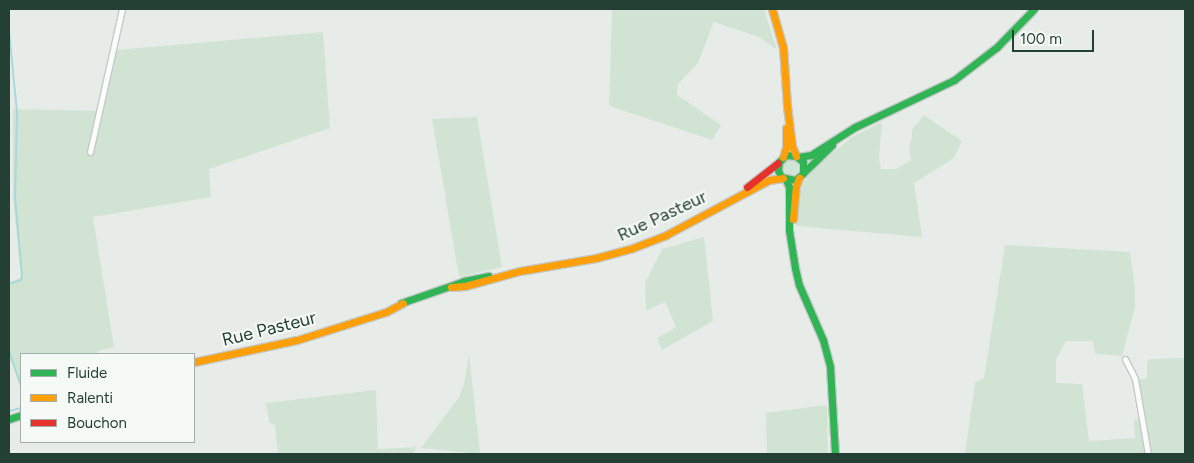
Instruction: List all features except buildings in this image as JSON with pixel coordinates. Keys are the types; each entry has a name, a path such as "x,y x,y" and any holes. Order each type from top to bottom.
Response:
{"main road":[{"path":"772,9 783,47 792,146 803,164 795,190 791,249"},
{"path":"781,160 790,154 797,156 811,155 845,133 920,98 958,77 1002,42 1034,9"},
{"path":"787,106 786,147 778,172 789,187 791,249 799,285 823,340 828,358 833,386 835,454"},
{"path":"784,179 793,180 801,175 845,133"},
{"name":"Rue Pasteur","path":"726,202 781,160"},
{"name":"Rue Pasteur","path":"195,362 285,343 352,322 382,308 472,279 596,258 630,249 666,235 772,179 784,179"}],"street":[{"path":"90,152 122,9"},
{"path":"1125,360 1135,379 1148,454"}],"green space":[{"path":"612,9 764,9 777,50 759,37 714,22 698,63 678,84 677,95 721,125 712,140 609,106"},
{"path":"323,32 330,128 209,169 211,197 93,217 114,347 98,351 98,353 20,353 20,385 9,357 9,282 21,278 13,197 13,109 103,111 116,50"},
{"path":"924,115 962,141 954,158 914,183 922,237 796,226 802,185 813,169 852,137 882,122 879,157 881,169 896,169 911,160 909,146 912,130"},
{"path":"477,117 502,267 459,277 432,119"},
{"path":"791,159 797,161 799,167 797,173 791,175 785,173 783,167 785,161"},
{"path":"704,237 713,321 662,350 657,338 676,327 665,302 646,311 645,283 662,249"},
{"path":"1005,245 1130,252 1135,290 1135,308 1122,356 1095,354 1093,341 1066,341 1056,360 1056,383 1082,384 1089,441 1135,438 1134,420 1139,419 1145,454 965,454 975,382 984,378"},
{"path":"469,354 480,454 421,448 459,397 464,384"},
{"path":"1185,358 1185,454 1150,454 1137,380 1147,378 1147,362 1150,359"},
{"path":"376,390 378,449 417,447 413,454 278,454 275,425 269,422 266,403"},
{"path":"827,405 828,454 767,454 766,413"}],"waterway":[{"path":"9,31 17,112 15,197 22,276 21,280 9,284"},
{"path":"9,351 20,382"},
{"path":"9,411 20,408"}],"traffic: fast":[{"path":"798,157 811,155 855,127 954,80 997,47 1034,9"},
{"path":"803,173 803,162 796,156 786,155 779,162 778,170 781,177 795,180 799,177 832,145"},
{"path":"786,180 789,187 789,230 795,268 799,285 823,340 830,367 835,454"},
{"path":"401,303 464,281 488,276"},
{"path":"9,419 20,415"}],"traffic: slow":[{"path":"772,9 783,47 787,106 792,146 796,156"},
{"path":"783,157 786,147 786,128"},
{"path":"451,287 465,286 520,271 596,258 630,249 666,235 769,180 783,178"},
{"path":"793,219 796,186 799,178"},
{"path":"195,362 297,340 386,312 403,303"}],"traffic: jam":[{"path":"747,187 778,163"}]}
